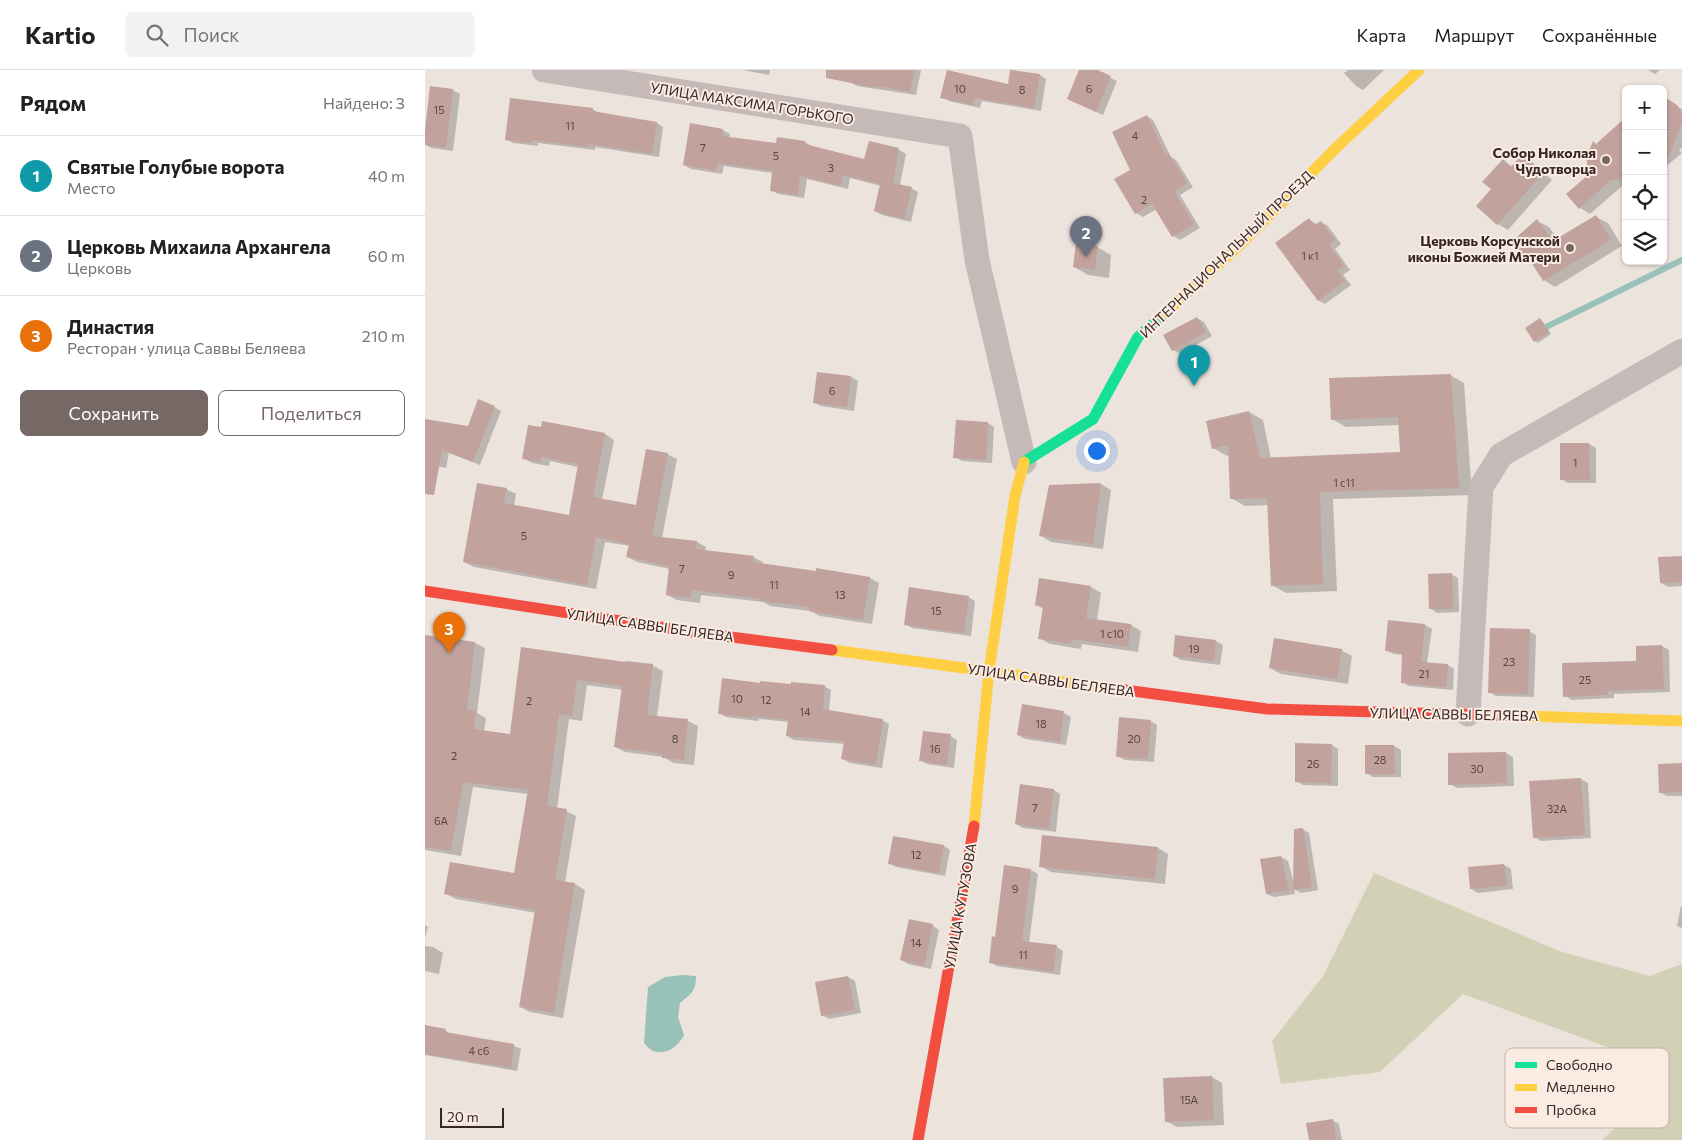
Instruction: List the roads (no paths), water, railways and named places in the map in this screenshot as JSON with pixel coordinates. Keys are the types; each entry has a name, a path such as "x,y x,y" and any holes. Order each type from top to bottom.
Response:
{"street":[{"name":"УЛИЦА МАКСИМА ГОРЬКОГО","path":"543,70 960,136 977,260 1024,462"},
{"name":"ИНТЕРНАЦИОНАЛЬНЫЙ ПРОЕЗД","path":"1024,462 1093,419 1138,337 1242,243 1336,148 1419,70"},
{"path":"1468,714 1481,487 1501,455 1682,351"},
{"path":"989,671 1015,496 1024,462"},
{"name":"УЛИЦА САВВЫ БЕЛЯЕВА","path":"425,591 693,632 1267,709 1682,720"},
{"name":"УЛИЦА КУТУЗОВА","path":"918,1140 975,820 989,671"}],"water":[{"path":"696,976 692,992 680,1003 678,1017 684,1035 672,1049 663,1052 653,1051 644,1043 648,987 665,977"}],"waterway":[{"path":"1540,330 1682,260"}],"place":[{"name":"Собор Николая Чудотворца","path":"1606,160"},
{"name":"Церковь Корсунской иконы Божией Матери","path":"1570,248"},
{"name":"Церковь Михаила Архангела","path":"1086,257"},
{"name":"Святые Голубые ворота","path":"1194,386"},
{"name":"Династия","path":"449,653"}]}
